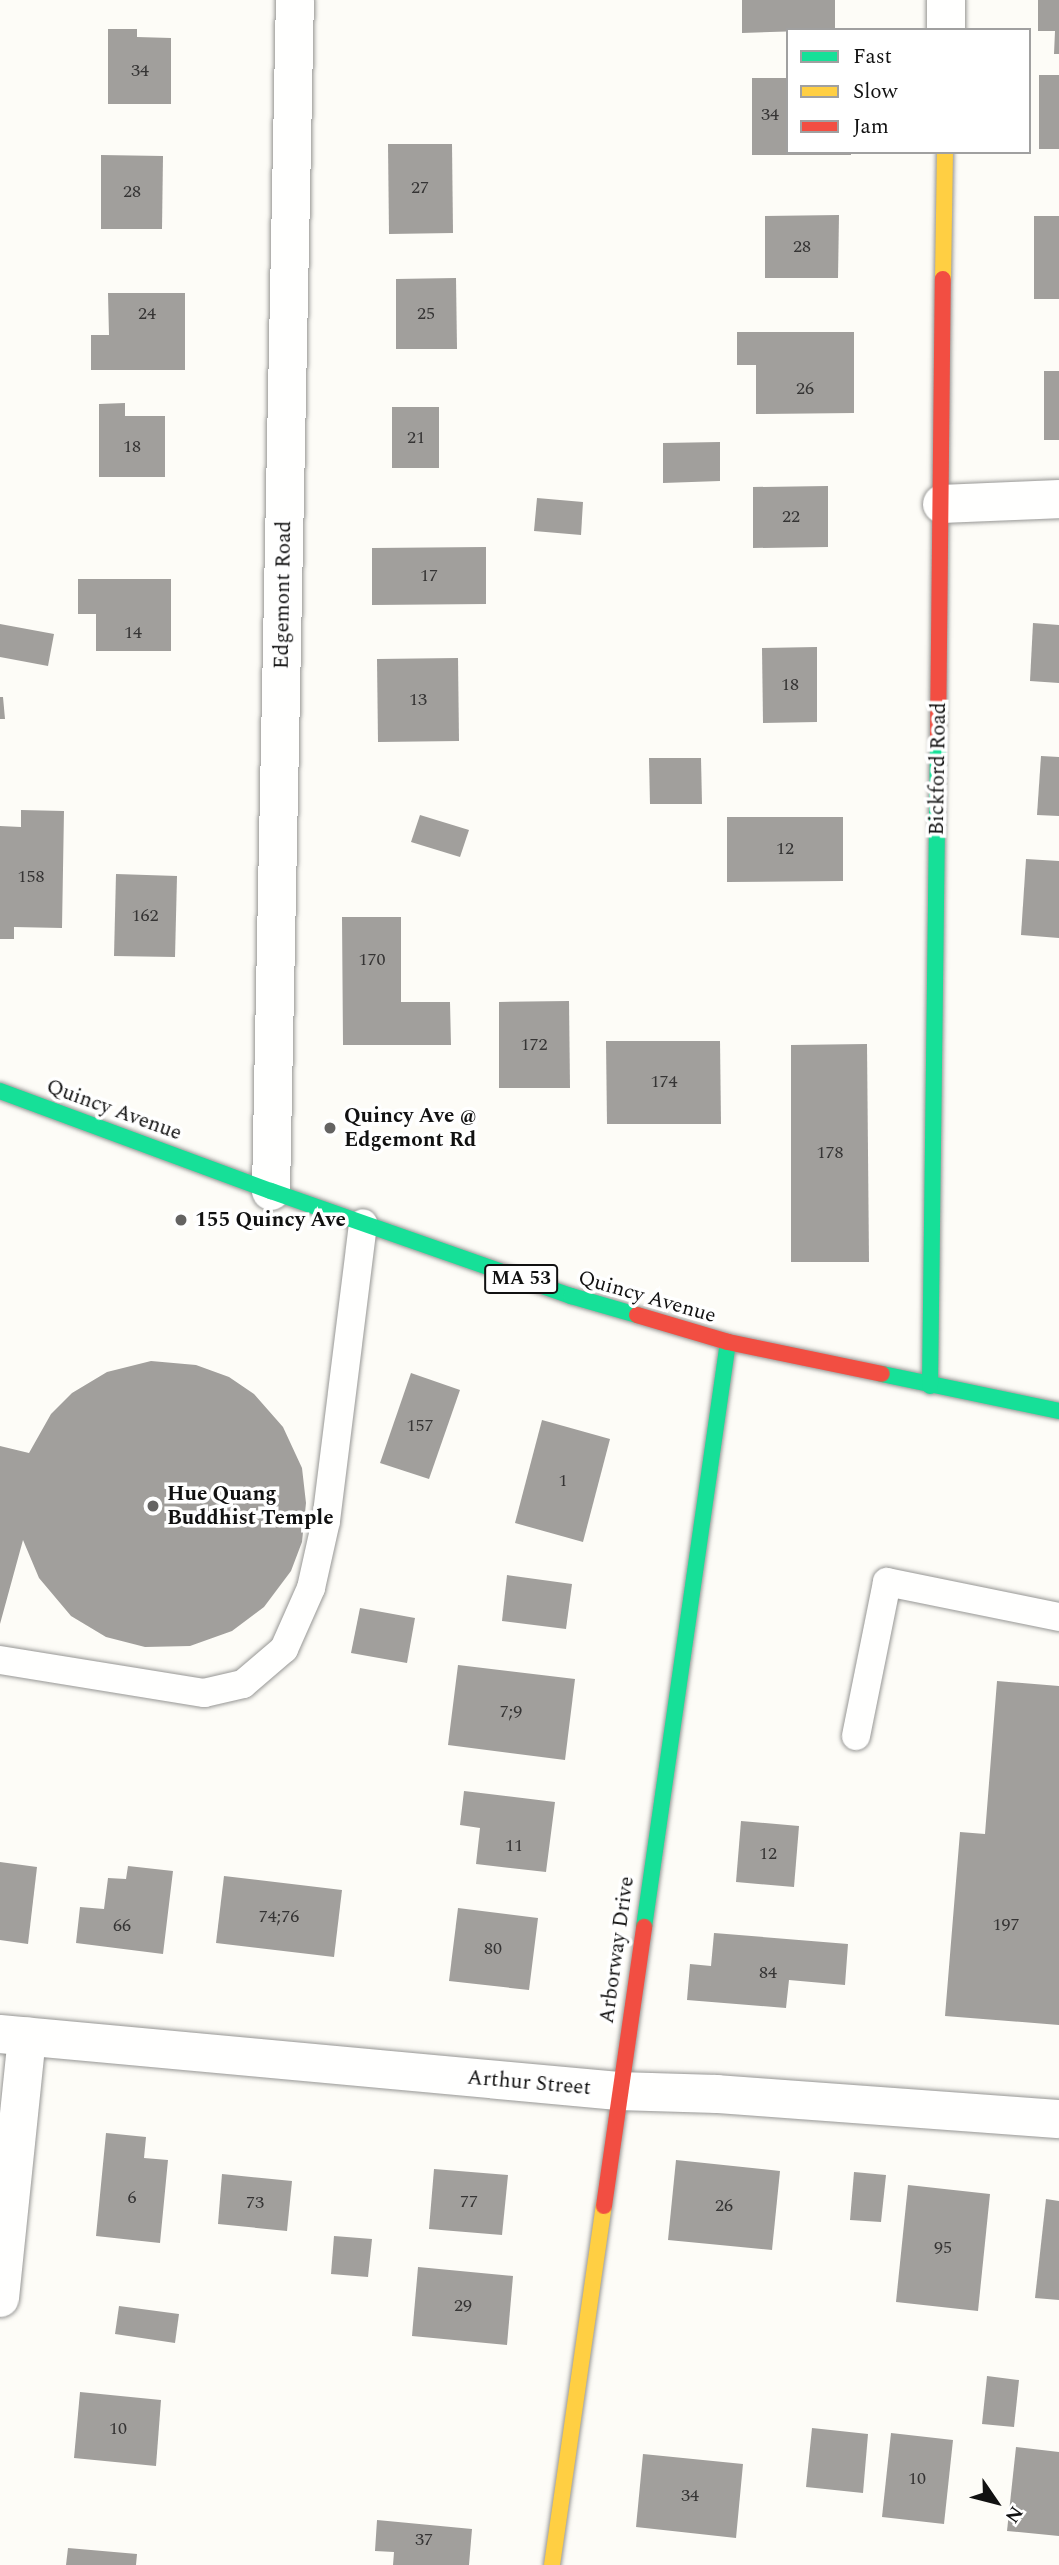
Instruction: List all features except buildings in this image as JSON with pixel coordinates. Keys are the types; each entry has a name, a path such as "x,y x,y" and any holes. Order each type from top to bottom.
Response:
{"street":[{"name":"Edgemont Road","path":"271,1191 295,0"},
{"path":"946,0 946,28"},
{"name":"Bickford Road","path":"930,1385 945,154"},
{"path":"942,504 1059,499"},
{"name":"Quincy Avenue","path":"0,1090 271,1191 571,1296 728,1342 1059,1411"},
{"name":"Arborway Drive","path":"552,2565 618,2091 728,1342"},
{"path":"0,2298 13,2035"},
{"name":"Arthur Street","path":"13,2035 618,2091 718,2094 1059,2119"}],"lane":[{"path":"0,1660 204,1693 243,1684 284,1649 311,1588 326,1521 363,1223"},
{"path":"856,1736 887,1582 1059,1617"}],"traffic: fast":[{"path":"930,1386 938,737"},
{"path":"0,1091 271,1191 571,1296 637,1315"},
{"path":"644,1927 728,1342"},
{"path":"882,1374 1059,1411"}],"traffic: slow":[{"path":"943,279 945,154"},
{"path":"552,2565 604,2206"}],"traffic: jam":[{"path":"938,737 943,279"},
{"path":"637,1315 728,1342 882,1374"},
{"path":"604,2206 644,1927"}],"place":[{"name":"Quincy Ave @ Edgemont Rd","path":"330,1128"},
{"name":"155 Quincy Ave","path":"181,1220"},
{"name":"Hue Quang Buddhist Temple","path":"153,1506"}]}
